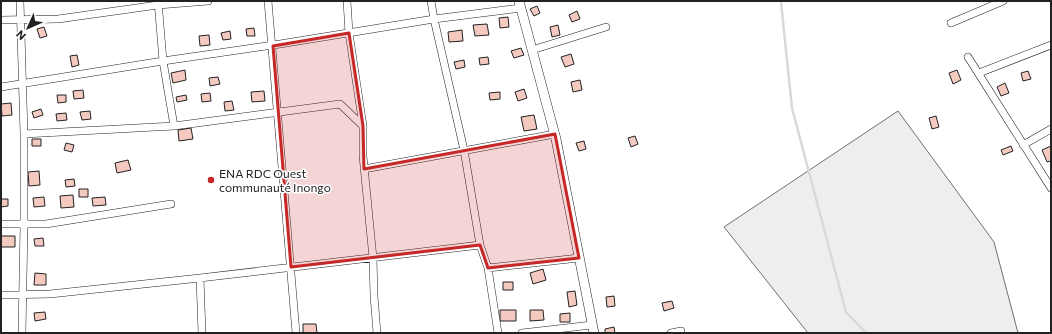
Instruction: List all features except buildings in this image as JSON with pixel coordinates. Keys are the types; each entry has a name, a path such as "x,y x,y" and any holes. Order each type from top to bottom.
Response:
{"street":[{"path":"20,1 24,134 22,333"},
{"path":"1,20 58,19 158,3 208,1"},
{"path":"268,1 296,333"},
{"path":"346,1 349,33 363,126 364,169 373,258 377,333"},
{"path":"432,1 434,18 464,150 480,245 488,268 498,333"},
{"path":"950,23 1003,1"},
{"path":"158,3 163,61 174,126"},
{"path":"1,87 163,61 272,46 520,4 554,134 593,329 522,333"},
{"path":"532,50 606,27"},
{"path":"979,73 1051,45"},
{"path":"968,57 1051,188"},
{"path":"24,134 174,126 340,104 363,126"},
{"path":"1023,145 1051,129"},
{"path":"364,169 554,134"},
{"path":"1,224 46,224 171,204"},
{"path":"1,295 50,294 480,245"},
{"path":"488,268 579,258"},
{"path":"200,278 202,333"},
{"path":"671,333 681,331"}],"highlighted area":[{"path":"349,33 363,126 364,169 555,134 579,258 488,268 480,245 291,267 273,46"}],"shaded area":[{"path":"898,111 994,242 1018,333 808,333 724,227"}],"waterway":[{"path":"781,2 792,108 846,312 866,333"}],"place":[{"name":"ENA RDC Ouest communauté Inongo","path":"211,180"}]}
